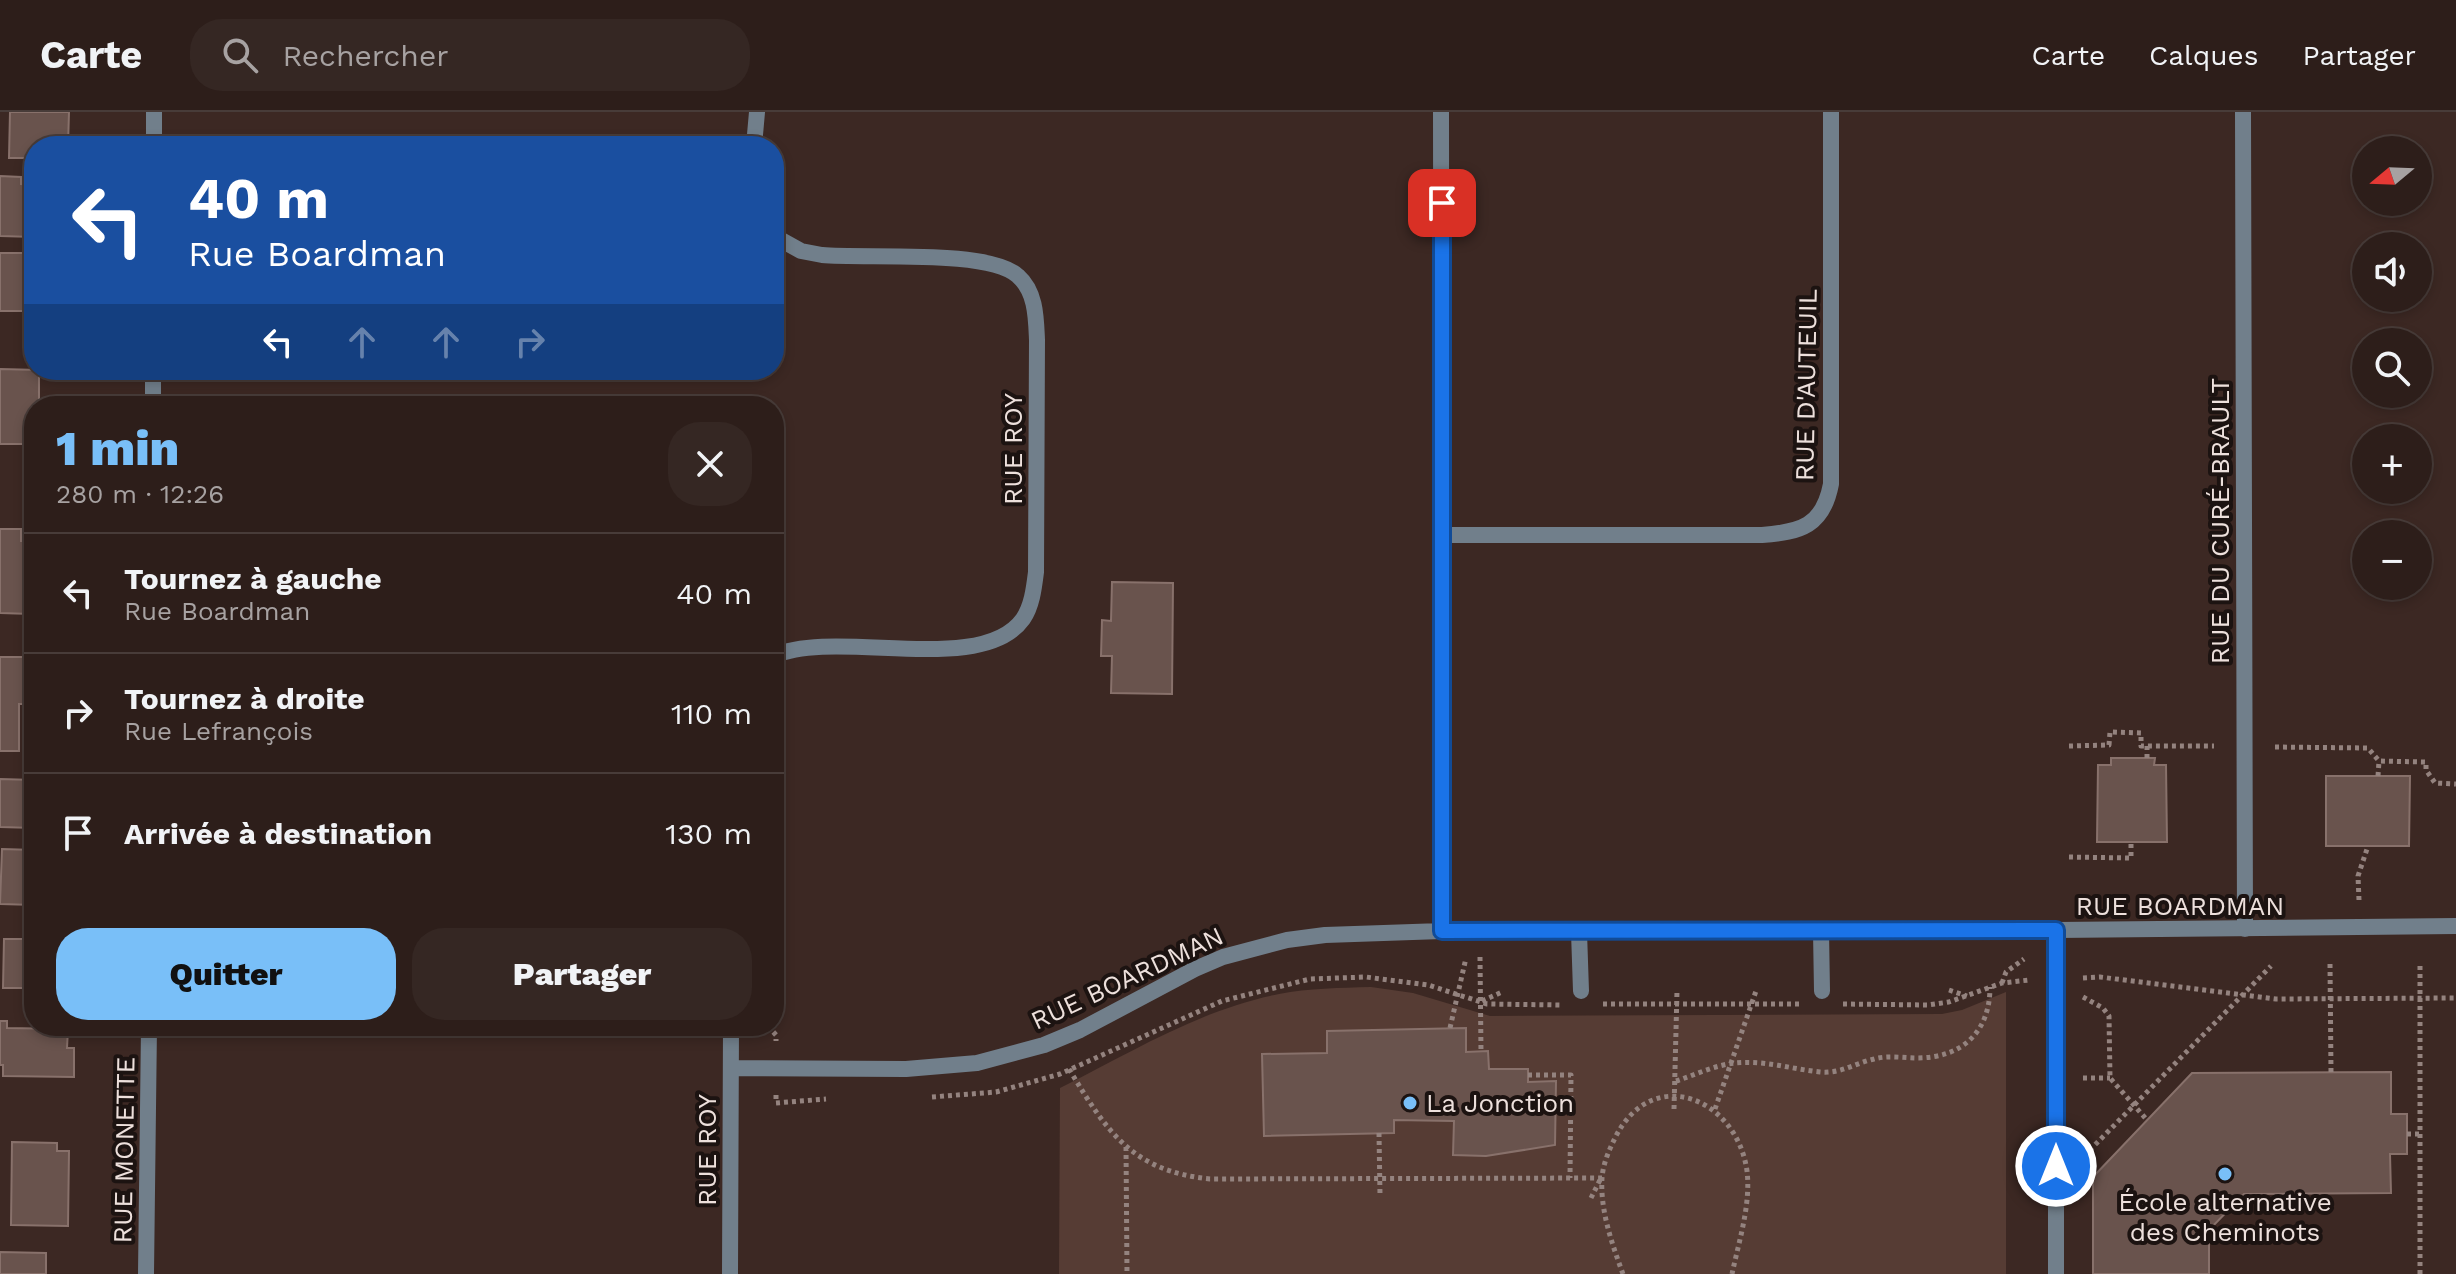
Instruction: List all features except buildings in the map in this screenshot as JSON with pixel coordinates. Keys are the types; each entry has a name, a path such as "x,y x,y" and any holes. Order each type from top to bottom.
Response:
{"street":[{"path":"154,112 154,136"},
{"path":"755,136 757,112"},
{"path":"1441,112 1442,931"},
{"name":"RUE D'AUTEUIL","path":"1443,535 1762,535 1790,533 1819,516 1828,501 1831,484 1831,112"},
{"name":"RUE DU CURÉ-BRAULT","path":"2243,112 2245,929"},
{"name":"RUE ROY","path":"784,242 801,251 822,255 978,260 1006,267 1020,277 1030,293 1036,313 1037,549 1032,599 1022,620 1007,634 988,644 950,648 808,647 784,653"},
{"name":"RUE BOARDMAN","path":"731,1068 906,1069 977,1063 1044,1045 1080,1030 1195,969 1252,949 1325,935 1442,931 2456,926"},
{"path":"2056,930 2056,1274"},
{"path":"1821,931 1822,991"},
{"path":"1579,932 1581,1000"},
{"name":"RUE MONETTE","path":"146,1274 149,1036"},
{"name":"RUE ROY","path":"730,1274 731,1036"}],"path":[{"path":"2069,746 2109,745 2110,732 2141,733 2141,746 2214,746"},
{"path":"2147,746 2147,758"},
{"path":"2275,747 2368,748 2379,761 2378,776"},
{"path":"2379,761 2426,762 2426,770 2435,783 2456,784"},
{"path":"2069,857 2131,858 2131,842"},
{"path":"2359,902 2358,876 2368,846"},
{"path":"1450,1028 1465,959 1481,957 1481,1051"},
{"path":"2002,983 2012,966 2025,958"},
{"path":"2420,963 2420,1274"},
{"path":"2330,964 2331,1072"},
{"path":"2074,1166 2271,966"},
{"path":"2081,970 2078,979 2084,999 2103,1008 2109,1016 2110,1078 2147,1120"},
{"path":"1093,1060 1222,1001 1310,979 1366,977 1428,985 1481,1002 1581,1000 1810,1004"},
{"path":"2078,979 2100,977 2276,999 2456,998"},
{"path":"1840,1004 1928,1005 1949,1002 2002,983 2034,979"},
{"path":"1676,1081 1731,1063 1772,1063 1824,1072 1841,1070 1873,1059 1939,1057 1955,1051 1970,1040 1984,1022 1990,1005 1990,987"},
{"path":"1949,990 1967,996"},
{"path":"1674,1109 1677,991"},
{"path":"1715,1109 1756,991"},
{"path":"1481,1002 1502,992"},
{"path":"1069,1069 1099,1119 1126,1146 1161,1168 1183,1176 1210,1179 1602,1178"},
{"path":"1528,1075 1571,1075 1570,1178"},
{"path":"1591,1198 1602,1178 1608,1152 1621,1125 1632,1112 1648,1102 1676,1096 1698,1100 1715,1109 1736,1137 1747,1170 1746,1204 1732,1274"},
{"path":"1379,1133 1380,1195"},
{"path":"2407,1134 2419,1134"},
{"path":"1126,1146 1127,1274"},
{"path":"1602,1178 1608,1229 1623,1274"}],"shaded area":[{"path":"1371,987 1413,993 1490,1016 1942,1014 1962,1010 2006,992 2006,1274 1059,1274 1060,1088 1166,1034 1222,1010 1290,992"}],"place":[{"name":"La Jonction","path":"1410,1103"},
{"name":"École alternative des Cheminots","path":"2225,1174"}],"route":[{"path":"1442,203 1442,931 2056,930 2056,1166"}]}
